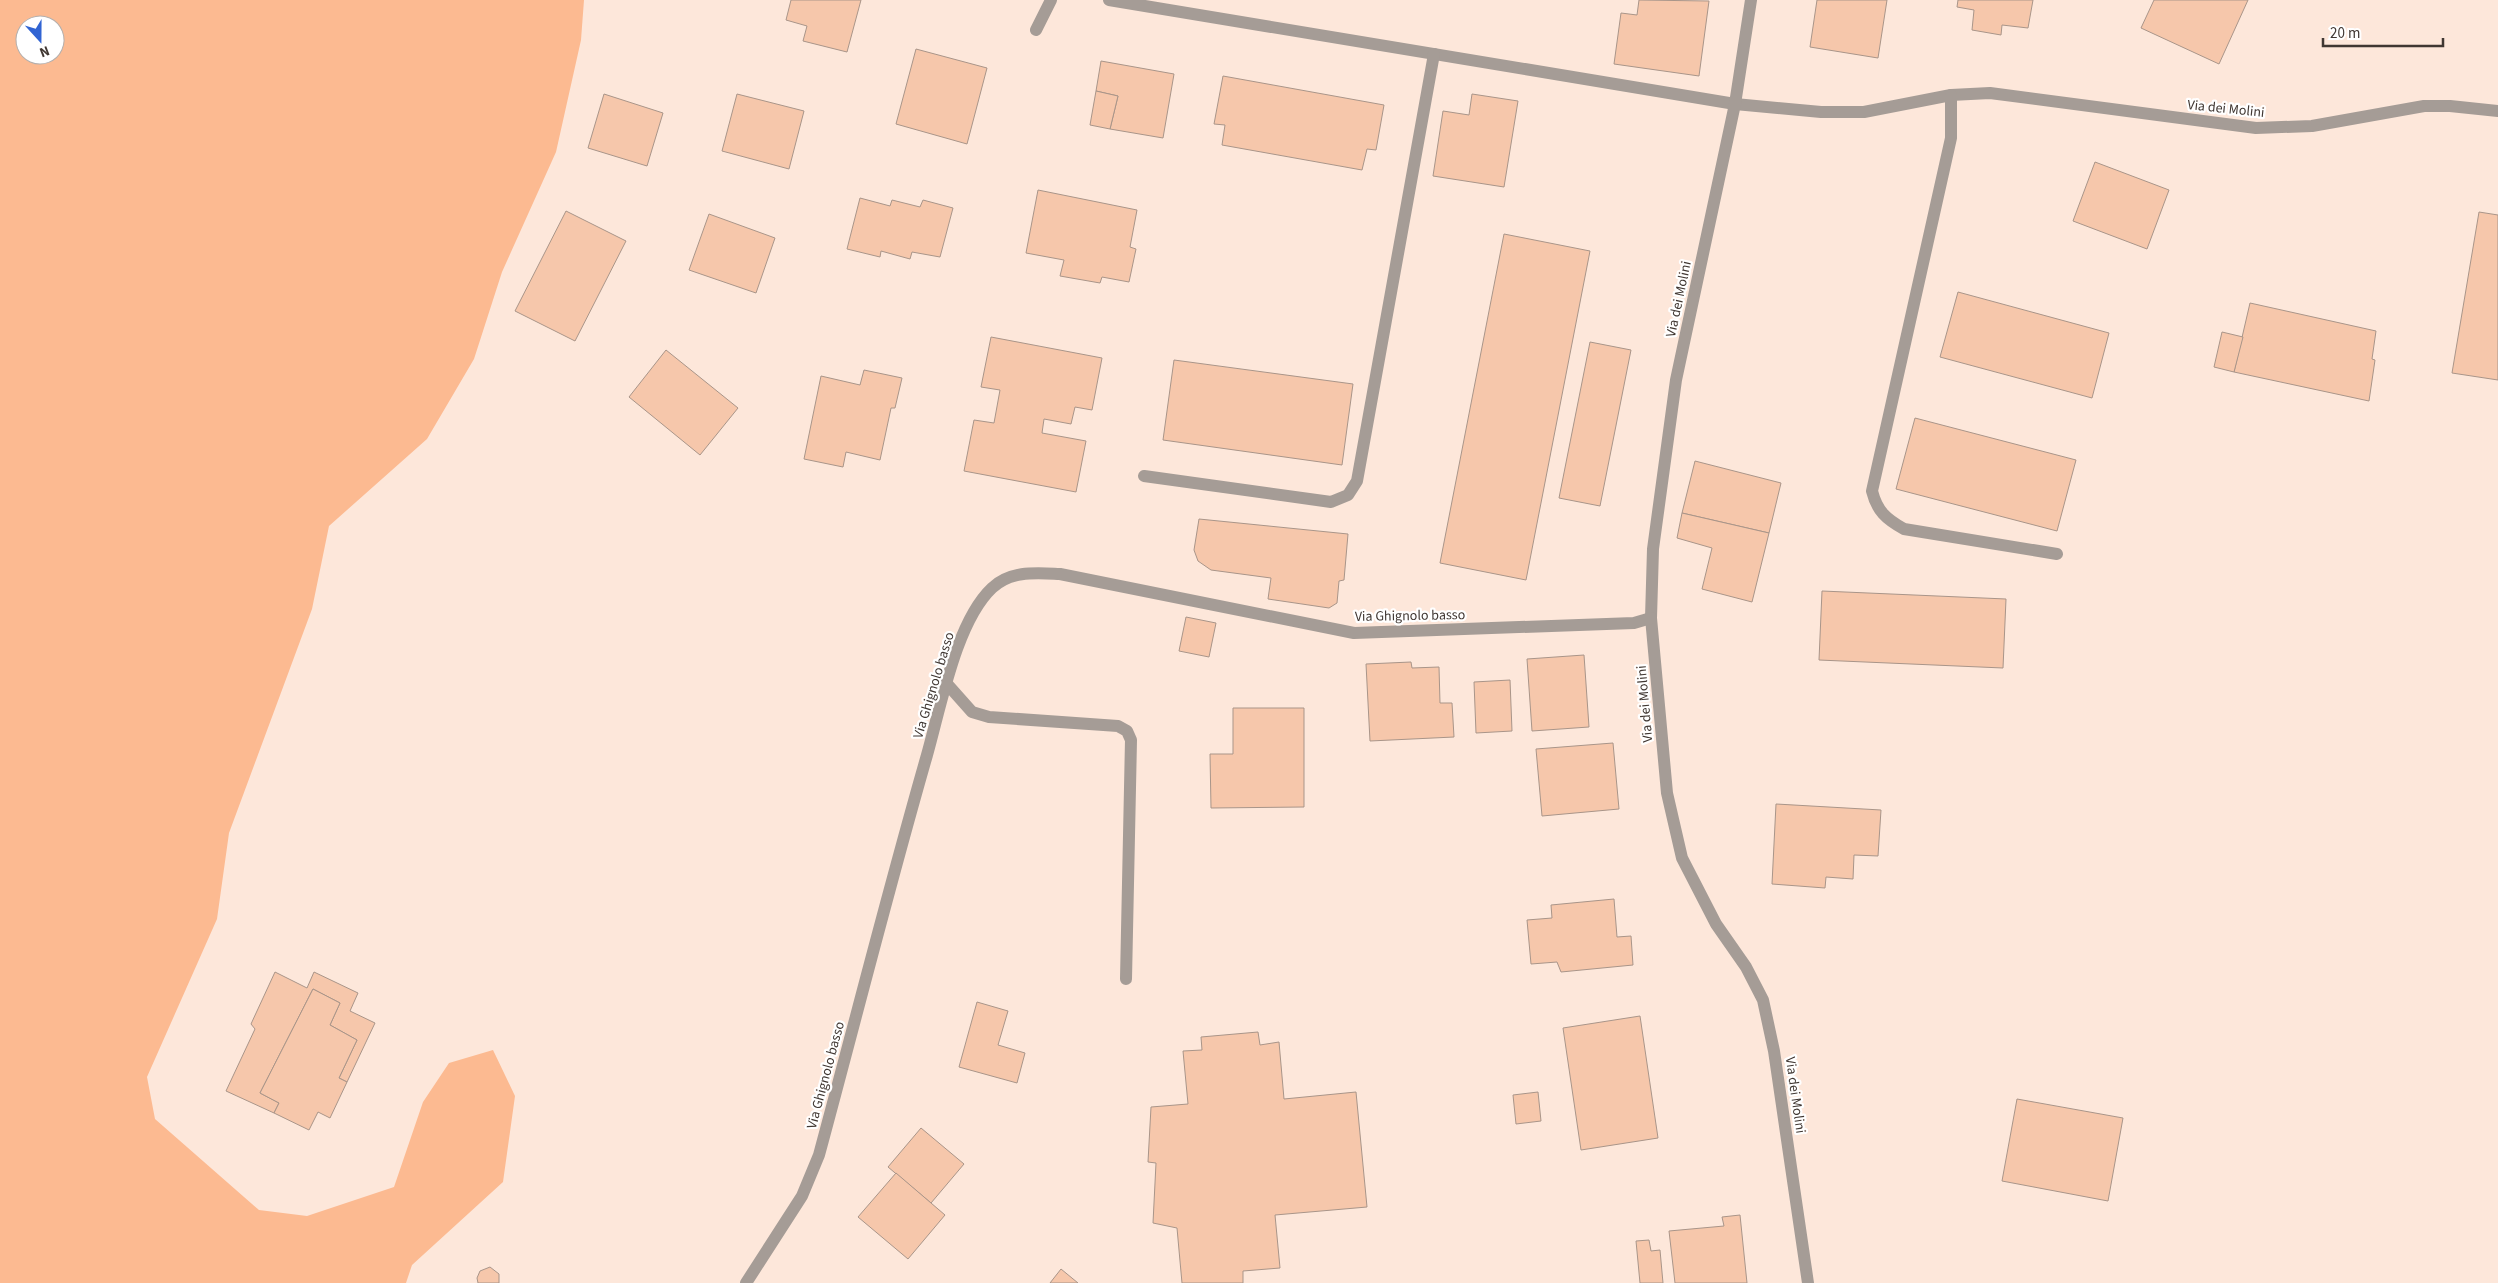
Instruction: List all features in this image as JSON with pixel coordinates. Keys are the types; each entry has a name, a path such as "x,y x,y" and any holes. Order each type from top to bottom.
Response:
{"street":[{"path":"1036,30 1051,0"},
{"path":"1109,0 1735,104"},
{"name":"Via dei Molini","path":"1751,0 1735,104 1676,380 1653,549 1651,618 1667,793 1682,858 1716,924 1746,967 1763,1000 1774,1051 1808,1283"},
{"path":"1144,476 1331,502 1348,495 1357,481 1434,54"},
{"name":"Via dei Molini","path":"1735,104 1821,112 1864,112 1951,95 1990,93 2256,128 2312,126 2424,106 2450,106 2498,111"},
{"path":"1951,95 1951,138 1872,491 1876,506 1887,520 1904,529 2057,554"},
{"name":"Via Ghignolo basso","path":"746,1283 802,1196 820,1155 887,894 948,685 954,657 974,611 994,586 1022,573 1060,574 1354,633 1634,623 1651,618"},
{"path":"948,685 972,712 989,717 1118,726 1127,731 1131,740 1126,979"}],"shaded area":[{"path":"0,0 584,0 581,40 556,152 502,272 474,359 427,439 329,526 312,609 229,833 217,919 147,1077 155,1119 259,1210 307,1216 394,1187 423,1102 449,1063 493,1050 515,1096 503,1182 412,1265 406,1283 0,1283"}],"building":[{"path":"791,0 861,0 847,52 803,41 807,26 786,20"},
{"path":"1639,0 1709,1 1699,76 1614,64 1621,13 1637,15"},
{"path":"1817,0 1887,0 1878,58 1810,47"},
{"path":"1958,0 2033,0 2028,28 2002,25 2001,35 1972,30 1974,10 1957,7"},
{"path":"2154,0 2248,0 2219,64 2141,28"},
{"path":"916,49 987,68 967,144 896,124"},
{"path":"1101,61 1174,74 1163,138 1110,129 1118,96 1096,91"},
{"path":"1223,76 1384,105 1376,150 1367,149 1362,170 1222,145 1225,125 1214,124"},
{"path":"1096,91 1118,96 1110,129 1090,125"},
{"path":"604,94 663,113 647,166 588,148"},
{"path":"737,94 804,111 789,169 722,151"},
{"path":"1472,94 1518,101 1504,187 1433,176 1443,111 1469,115"},
{"path":"2095,162 2169,190 2147,249 2073,221"},
{"path":"1038,190 1137,210 1130,247 1136,249 1129,282 1102,277 1100,283 1060,276 1064,260 1026,253"},
{"path":"860,198 890,206 892,200 920,207 923,200 953,208 940,257 912,252 910,259 881,251 880,257 847,249"},
{"path":"566,211 626,241 575,341 515,311"},
{"path":"2479,212 2498,215 2498,380 2452,373"},
{"path":"709,214 775,238 756,293 689,270"},
{"path":"1504,234 1590,251 1526,580 1440,563"},
{"path":"1958,292 2109,333 2092,398 1940,357"},
{"path":"2250,303 2376,331 2372,359 2375,360 2369,401 2234,372"},
{"path":"2222,332 2243,337 2234,372 2214,367"},
{"path":"991,337 1102,358 1092,410 1075,407 1071,424 1044,419 1042,433 1086,441 1076,492 964,471 974,420 994,423 1000,390 981,387"},
{"path":"1590,342 1631,350 1600,506 1559,498"},
{"path":"666,350 738,408 700,455 629,397"},
{"path":"1174,360 1353,384 1342,465 1163,440"},
{"path":"864,370 902,378 895,408 891,408 880,460 846,452 843,467 804,459 821,376 860,385"},
{"path":"1915,418 2076,460 2057,531 1896,489"},
{"path":"1695,461 1781,483 1769,533 1682,513"},
{"path":"1682,513 1769,533 1752,602 1702,589 1712,548 1677,538"},
{"path":"1199,519 1348,534 1344,580 1339,581 1337,603 1329,608 1268,599 1271,578 1211,570 1198,561 1194,550"},
{"path":"1822,591 2006,599 2003,668 1819,660"},
{"path":"1186,617 1216,623 1209,657 1179,651"},
{"path":"1584,655 1589,727 1532,731 1527,659"},
{"path":"1411,662 1412,668 1439,667 1440,703 1452,703 1454,737 1370,741 1366,664"},
{"path":"1510,680 1512,731 1476,733 1474,682"},
{"path":"1233,708 1304,708 1304,807 1211,808 1210,754 1233,754"},
{"path":"1613,743 1619,809 1542,816 1536,749"},
{"path":"1776,804 1881,810 1878,856 1854,855 1853,879 1826,877 1825,888 1772,884"},
{"path":"1614,899 1617,937 1631,936 1633,965 1561,972 1557,962 1531,964 1527,920 1552,918 1551,905"},
{"path":"275,972 307,988 314,972 358,993 350,1011 375,1023 347,1082 339,1078 357,1040 330,1025 340,1003 313,989 260,1093 279,1103 274,1113 226,1091 255,1029 251,1024"},
{"path":"313,989 340,1003 330,1025 357,1040 339,1078 347,1082 330,1118 318,1112 309,1130 274,1113 279,1103 260,1093"},
{"path":"977,1002 1008,1011 998,1045 1025,1053 1017,1083 959,1067"},
{"path":"1640,1016 1658,1138 1581,1150 1563,1028"},
{"path":"1258,1032 1260,1045 1279,1042 1284,1099 1356,1092 1367,1207 1275,1215 1280,1268 1243,1271 1243,1283 1182,1283 1177,1228 1153,1223 1156,1163 1148,1162 1151,1107 1188,1104 1183,1051 1202,1050 1201,1037"},
{"path":"1538,1092 1541,1121 1516,1124 1513,1095"},
{"path":"2017,1099 2123,1118 2108,1201 2002,1181"},
{"path":"921,1128 964,1164 931,1203 888,1167"},
{"path":"896,1173 945,1215 908,1259 858,1217"},
{"path":"1740,1215 1747,1283 1675,1283 1669,1231 1724,1226 1722,1217"},
{"path":"1649,1240 1651,1251 1660,1250 1663,1283 1640,1283 1636,1241"},
{"path":"490,1267 499,1274 499,1283 478,1283 477,1278 480,1271"},
{"path":"1061,1269 1078,1283 1050,1283"}]}
